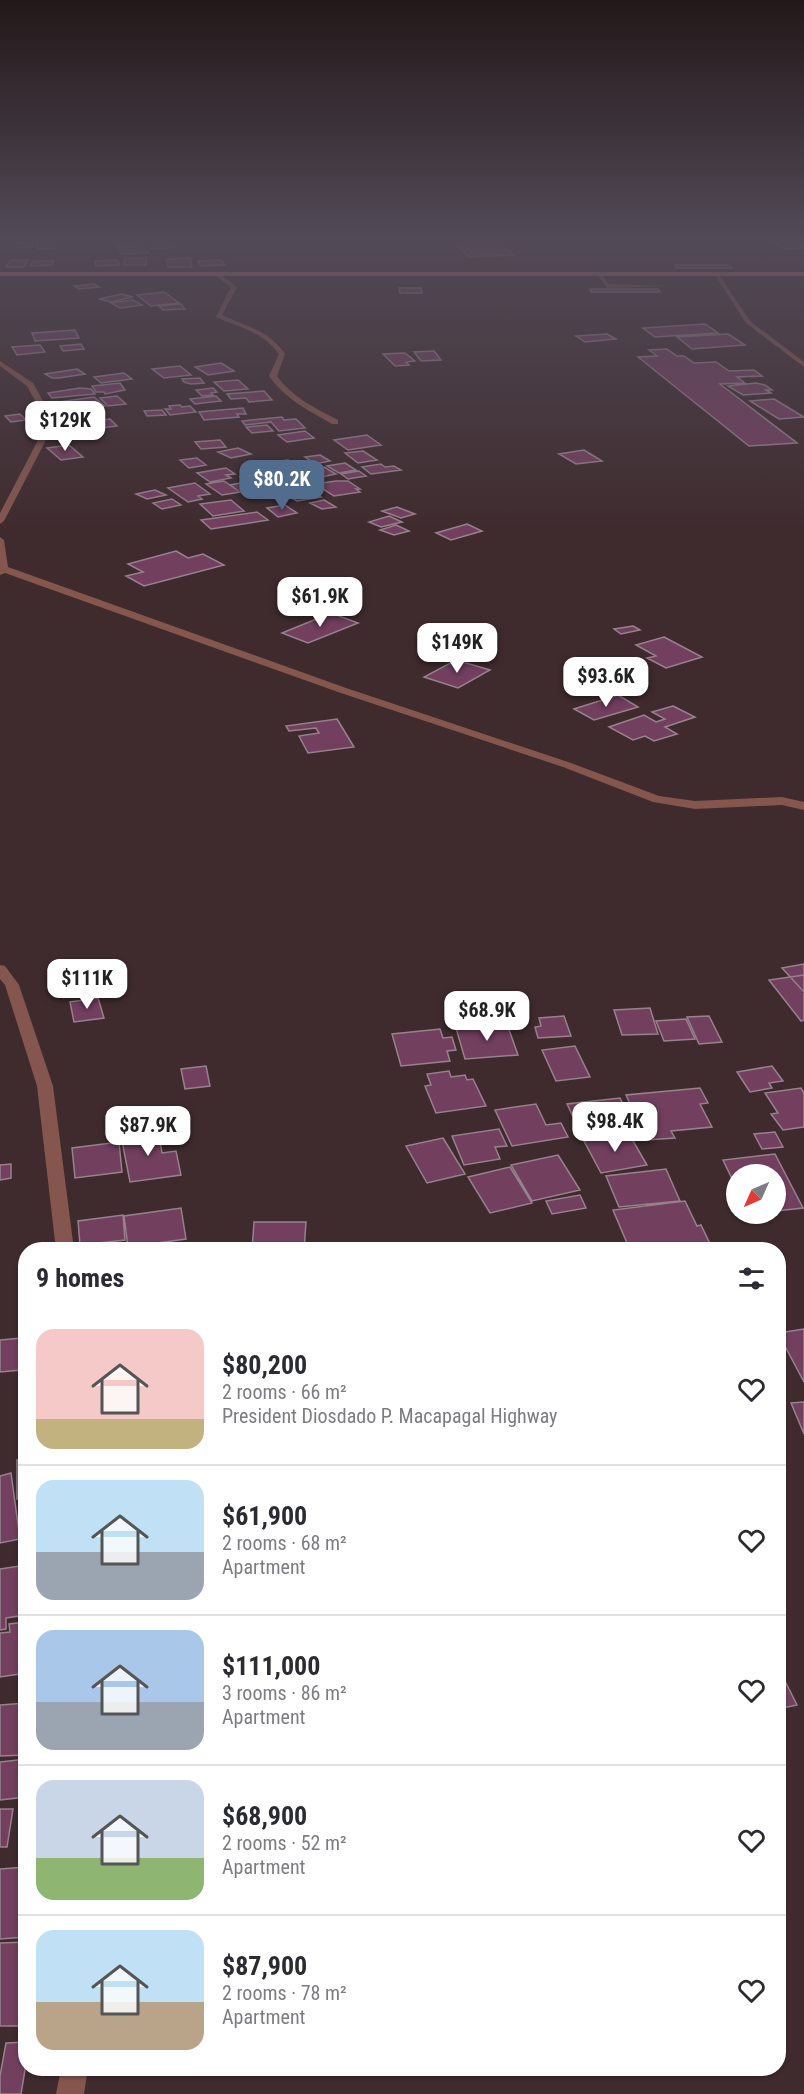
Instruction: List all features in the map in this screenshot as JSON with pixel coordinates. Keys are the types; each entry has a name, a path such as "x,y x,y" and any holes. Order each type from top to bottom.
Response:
{"street":[{"path":"268,337 282,354 273,376 279,386 302,403 335,422"},
{"path":"766,337 804,365"},
{"path":"0,363 30,385 50,419 41,442 0,520"},
{"path":"0,540 2,570 342,690 567,765 657,799 695,805 782,801 804,806"},
{"path":"0,969 12,985 45,1086 64,1242"},
{"path":"70,2094 73,2076"}],"building":[{"path":"33,337 79,338 35,341"},
{"path":"577,337 612,337 616,339 585,342"},
{"path":"677,337 732,337 745,345 692,349"},
{"path":"81,344 84,349 63,351 60,346"},
{"path":"40,345 45,352 17,355 12,347"},
{"path":"667,349 694,363 716,362 729,371 754,370 762,376 737,377 745,383 720,384 797,443 749,446 638,357 657,356 649,350"},
{"path":"434,351 441,360 421,361 414,352"},
{"path":"405,353 415,361 406,362 409,365 395,366 383,354"},
{"path":"221,363 234,371 208,375 195,367"},
{"path":"180,366 191,375 164,378 152,369"},
{"path":"77,369 85,374 52,378 45,374"},
{"path":"124,373 132,379 101,383 94,377"},
{"path":"200,378 204,383 191,384 182,379"},
{"path":"238,380 248,389 224,391 214,382"},
{"path":"120,383 125,390 105,394 96,392 92,386"},
{"path":"756,383 765,385 772,390 766,390 771,393 743,395 728,386"},
{"path":"80,388 91,389 95,394 52,398 48,393"},
{"path":"213,388 217,392 211,393 213,395 202,396 196,390"},
{"path":"264,391 272,400 249,402 246,398 231,399 227,394"},
{"path":"117,396 126,404 108,406 100,398"},
{"path":"216,396 221,401 195,404 190,399"},
{"path":"94,397 105,406 67,411 64,408 58,409 51,403"},
{"path":"774,399 804,417 779,419 750,401"},
{"path":"169,406 190,406 196,412 170,415 165,409 171,409"},
{"path":"243,408 246,414 237,414 239,417 204,420 199,412"},
{"path":"162,410 166,415 147,416 144,411"},
{"path":"20,414 26,420 11,422 5,416"},
{"path":"282,417 284,420 296,419 305,428 279,431 271,422 245,425 242,421"},
{"path":"110,419 117,426 70,432 62,424"},
{"path":"267,425 273,431 252,433 246,427"},
{"path":"305,431 314,438 287,442 278,435"},
{"path":"367,435 381,445 348,450 334,440"},
{"path":"220,440 226,447 201,449 195,442"},
{"path":"69,445 83,457 61,460 47,448"},
{"path":"238,448 251,454 231,458 218,452"},
{"path":"584,450 602,461 576,464 559,454"},
{"path":"363,451 377,460 358,463 345,453"},
{"path":"320,455 330,461 315,464 305,457"},
{"path":"197,458 206,465 189,468 180,460"},
{"path":"288,460 294,465 272,468 266,463"},
{"path":"345,463 356,470 339,473 327,466"},
{"path":"381,464 385,467 394,466 401,470 371,474 362,467"},
{"path":"324,467 336,474 317,478 306,471"},
{"path":"226,468 235,474 226,475 231,478 210,482 197,473"},
{"path":"359,471 366,476 348,479 341,474"},
{"path":"259,474 271,483 252,486 257,489 240,492 230,485 246,482 240,477"},
{"path":"224,481 240,492 222,495 206,484"},
{"path":"348,481 360,489 356,489 360,492 334,496 315,484"},
{"path":"195,483 210,494 198,496 202,499 188,502 168,488"},
{"path":"302,485 321,497 297,501 283,493 291,491 286,488"},
{"path":"155,490 166,495 147,499 136,494"},
{"path":"172,499 181,505 162,509 153,503"},
{"path":"231,500 244,511 213,516 200,504"},
{"path":"324,500 336,507 322,509 310,503"},
{"path":"285,505 297,513 278,517 267,508"},
{"path":"397,507 415,514 401,518 382,511"},
{"path":"257,512 268,520 211,529 201,520"},
{"path":"389,516 402,522 381,527 369,522"},
{"path":"467,524 482,531 451,540 436,533"},
{"path":"396,525 409,531 394,535 380,530"},
{"path":"176,551 188,558 203,554 224,565 144,586 126,576 143,572 128,564"},
{"path":"331,613 358,623 308,643 282,633"},
{"path":"633,626 640,630 621,634 614,629"},
{"path":"664,637 702,657 666,668 647,658 656,656 636,645"},
{"path":"456,660 490,670 458,688 424,677"},
{"path":"618,695 638,707 594,720 574,709"},
{"path":"673,706 695,717 665,727 677,734 654,741 645,736 633,740 609,727 644,715 656,722 665,719 652,712"},
{"path":"337,719 354,747 308,753 299,736 319,733 316,728 289,731 286,726"},
{"path":"804,964 804,992 782,968"},
{"path":"804,975 804,1020 801,1021 769,980"},
{"path":"98,998 104,1018 74,1022 70,1002"},
{"path":"650,1008 658,1034 622,1035 614,1010"},
{"path":"564,1016 571,1036 538,1038 535,1027 541,1026 539,1018"},
{"path":"709,1016 722,1042 699,1044 687,1017"},
{"path":"686,1019 695,1039 664,1041 656,1021"},
{"path":"507,1024 518,1055 465,1059 456,1028"},
{"path":"440,1029 443,1038 452,1037 456,1050 447,1051 450,1061 401,1066 392,1034"},
{"path":"575,1046 590,1077 556,1081 542,1050"},
{"path":"206,1066 210,1086 185,1089 181,1069"},
{"path":"772,1066 783,1081 769,1083 772,1088 750,1092 737,1072"},
{"path":"449,1071 451,1077 465,1075 467,1080 473,1079 486,1106 436,1113 425,1086 431,1085 427,1074"},
{"path":"700,1088 708,1103 700,1104 712,1127 671,1131 675,1138 646,1140 626,1095"},
{"path":"801,1088 804,1093 804,1127 783,1130 771,1114 778,1113 765,1093"},
{"path":"620,1098 637,1131 583,1138 567,1104"},
{"path":"536,1104 546,1125 561,1123 568,1137 512,1146 495,1110"},
{"path":"499,1129 507,1146 495,1147 500,1159 464,1165 452,1136"},
{"path":"158,1130 162,1153 176,1151 181,1175 130,1182 121,1136"},
{"path":"775,1132 783,1147 762,1149 754,1134"},
{"path":"629,1134 647,1165 601,1173 584,1141"},
{"path":"443,1138 465,1174 427,1183 406,1146"},
{"path":"119,1142 122,1172 75,1178 72,1148"},
{"path":"775,1154 780,1164 726,1164 726,1166 723,1160"},
{"path":"558,1155 580,1190 532,1201 511,1165"},
{"path":"11,1164 11,1178 0,1180 0,1165"},
{"path":"510,1167 532,1203 490,1213 468,1177"},
{"path":"666,1169 680,1201 619,1207 606,1176"},
{"path":"786,1175 803,1208 786,1210"},
{"path":"580,1195 586,1208 552,1214 546,1201"},
{"path":"685,1201 697,1226 701,1225 709,1242 627,1242 613,1210"},
{"path":"181,1208 186,1239 164,1242 127,1242 124,1216"},
{"path":"123,1215 125,1240 80,1242 78,1221"},
{"path":"254,1222 306,1222 305,1242 253,1242"},
{"path":"804,1329 804,1382 786,1348 786,1332"},
{"path":"18,1338 18,1370 0,1372 0,1340"},
{"path":"804,1402 804,1434 791,1403"},
{"path":"17,1460 18,1460 17,1499"},
{"path":"11,1473 18,1539 0,1543 0,1476"},
{"path":"18,1566 18,1616 6,1618 6,1629 0,1630 0,1569"},
{"path":"18,1623 18,1674 0,1677 0,1633 10,1632 9,1624"},
{"path":"786,1683 797,1705 786,1707"},
{"path":"18,1704 18,1755 0,1756 0,1705"},
{"path":"18,1760 18,1798 0,1800 0,1762"},
{"path":"0,1809 13,1809 7,1847 0,1847"},
{"path":"18,1868 18,1938 0,1939 0,1869"},
{"path":"18,1942 18,2026 0,2026 0,1943"},
{"path":"18,2042 18,2076 24,2076 21,2094 0,2094 0,2076 6,2043"}]}
